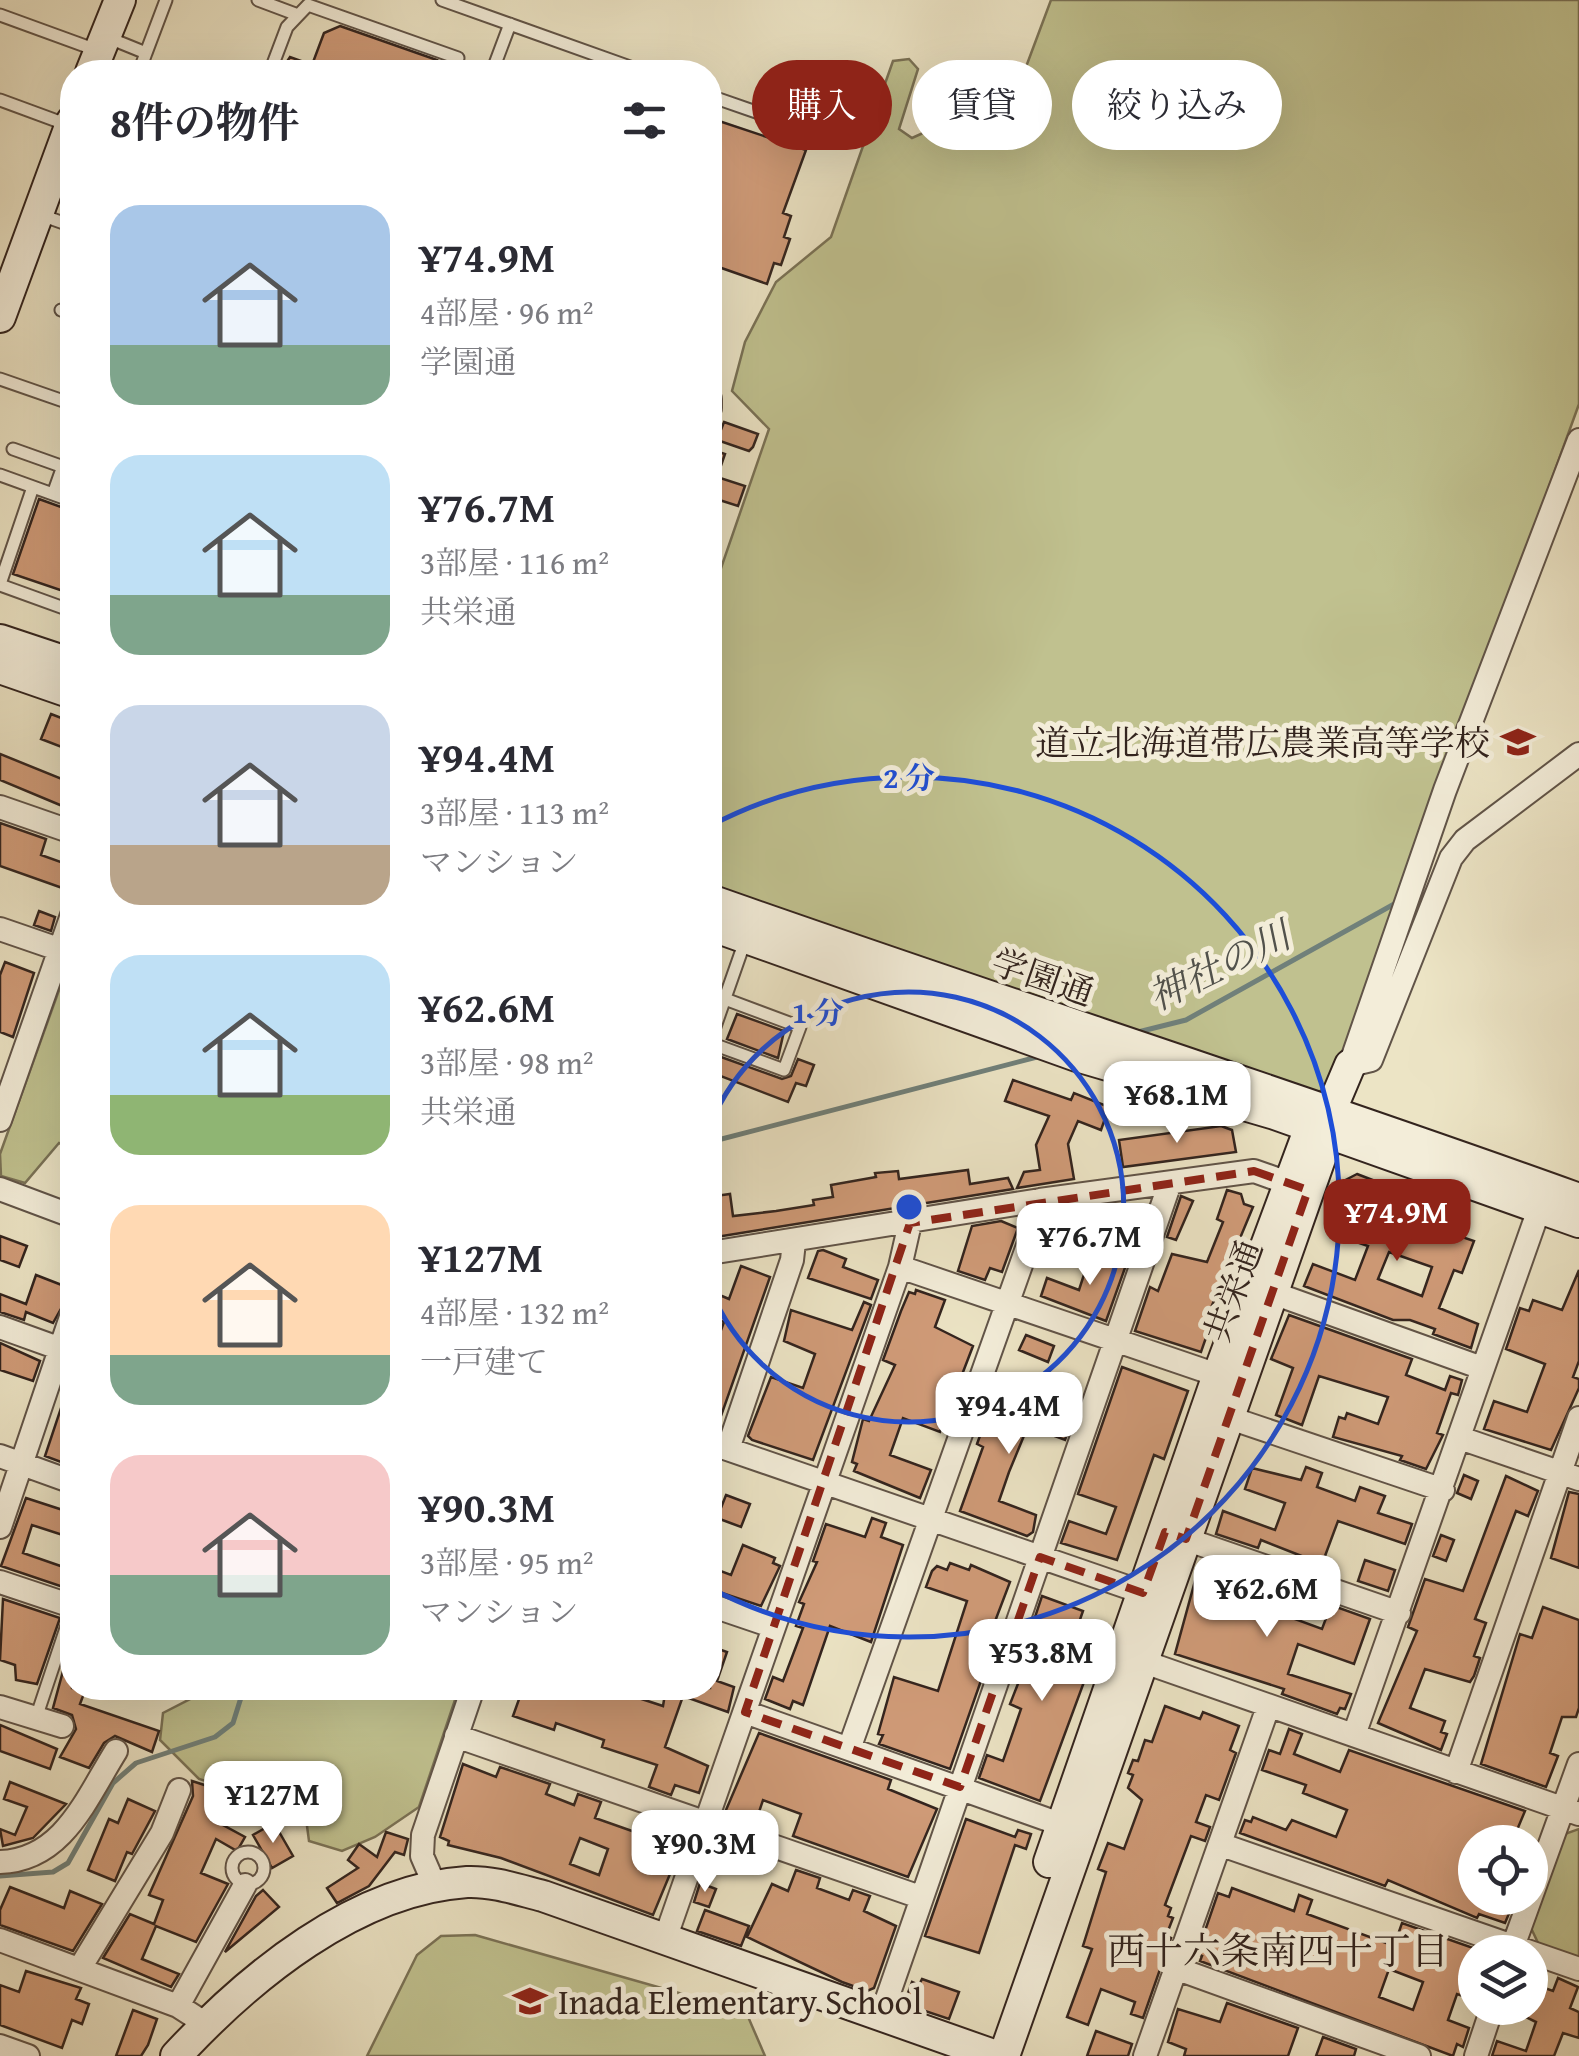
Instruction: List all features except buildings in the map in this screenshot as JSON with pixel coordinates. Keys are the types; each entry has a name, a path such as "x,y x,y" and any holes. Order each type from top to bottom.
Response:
{"street":[{"path":"98,53 120,0"},
{"path":"0,316 60,155"},
{"path":"1350,1066 1445,790 1579,440"},
{"path":"0,640 60,668"},
{"path":"0,668 60,671"},
{"path":"1350,1066 1372,1060 1452,858 1465,840 1579,754"},
{"path":"0,807 60,828"},
{"name":"学園通","path":"722,904 1324,1123 1543,1198 1579,1222"},
{"path":"0,929 60,950"},
{"name":"学園通","path":"722,930 1077,1056 1324,1123"},
{"path":"0,1120 60,953"},
{"path":"0,1054 23,1062"},
{"name":"共栄通","path":"1000,2054 1072,1828 1229,1379 1298,1186 1350,1066"},
{"path":"722,1251 1040,1200 1254,1171 1298,1186"},
{"path":"881,2016 1170,1183"},
{"name":"共栄通","path":"1175,1535 1227,1417 1229,1379 1273,1293 1298,1186"},
{"path":"0,1188 60,1208"},
{"path":"1354,1735 1543,1198"},
{"name":"学園通","path":"1543,1198 1579,1199"},
{"path":"848,1748 1037,1220 1040,1200"},
{"path":"664,1939 772,1626 826,1483 900,1267 910,1223"},
{"path":"722,1438 792,1260 794,1242"},
{"path":"900,1267 1229,1379"},
{"path":"1273,1293 1482,1368"},
{"path":"0,1328 60,1349"},
{"path":"0,1526 11,1460 60,1363"},
{"path":"1227,1417 1443,1490"},
{"path":"1456,1772 1570,1476 1579,1418"},
{"path":"1460,1438 1570,1476"},
{"path":"722,1447 1153,1596"},
{"path":"11,1460 60,1478"},
{"path":"1175,1535 1399,1613"},
{"path":"0,1582 60,1604"},
{"path":"722,1608 772,1626"},
{"path":"1132,1658 1571,1812"},
{"path":"434,1886 422,1856 423,1835 469,1700"},
{"path":"0,1707 62,1726"},
{"path":"1145,2056 1268,1707"},
{"path":"745,1712 1072,1828"},
{"path":"456,1736 920,1897"},
{"path":"0,1862 23,1862 64,1835 116,1751"},
{"path":"1518,1935 1571,1812 1579,1764"},
{"path":"80,1968 162,1833 179,1790"},
{"path":"1222,1844 1471,1935"},
{"path":"176,2056 206,2024 324,1934 371,1907 434,1886 472,1882 506,1886 1000,2054"},
{"path":"178,2006 245,1885"},
{"path":"0,1940 178,2006 206,2024"},
{"path":"1548,1961 1579,1970"},
{"path":"1175,1968 1420,2056"},
{"path":"1476,2056 1486,2025"},
{"path":"0,2046 28,2056"}],"lane":[{"path":"143,60 166,0"},
{"path":"258,0 298,16"},
{"path":"442,0 606,60"},
{"path":"274,60 287,26 308,5 457,60"},
{"path":"0,15 98,53 146,52"},
{"path":"496,60 510,24"},
{"path":"0,100 60,120"},
{"path":"722,100 752,111"},
{"path":"37,214 60,222"},
{"path":"0,379 60,400"},
{"path":"12,449 60,465"},
{"path":"0,475 60,497"},
{"path":"53,494 60,482"},
{"path":"33,487 0,584 60,606"},
{"path":"722,1008 745,938"},
{"path":"722,1047 784,1070 800,1027 725,999"},
{"path":"36,1718 60,1645"}],"highlighted area":[{"path":"1254,1171 1308,1190 1186,1539 1165,1532 1143,1593 1040,1557 960,1787 745,1712 910,1223"}],"green space":[{"path":"1051,0 1579,0 1579,404 1333,1082 1310,1098 722,892 722,565 769,429 732,391 745,342 776,282 831,237 862,150 892,150 892,64 909,59 912,88 899,129 912,138 912,150 1052,150 1052,60 1029,60"},
{"path":"60,987 60,1143 25,1183 1,1176 0,1154"},
{"path":"188,1700 455,1700 419,1807 375,1837 342,1851 309,1841 305,1811 199,1779 160,1740 163,1713"},
{"path":"1579,1829 1579,1959 1548,1948 1548,1935 1534,1935 1531,1928 1535,1915 1548,1915 1548,1877 1562,1835"},
{"path":"475,1935 746,2012 765,2056 367,2056 417,1955 441,1936"}],"waterway":[{"name":"神社の川","path":"1134,1033 1186,1020 1396,903"},
{"name":"神社の川","path":"722,1139 1041,1056"},
{"name":"神社の川","path":"0,1876 53,1872 68,1863 113,1783 136,1763 215,1737 233,1723 240,1700"}],"place":[{"name":"道立北海道帯広農業高等学校","path":"1518,742"},
{"name":"Inada Elementary School","path":"530,2001"}],"district":[{"name":"西十六条南四十丁目","path":"1278,1950"}]}
